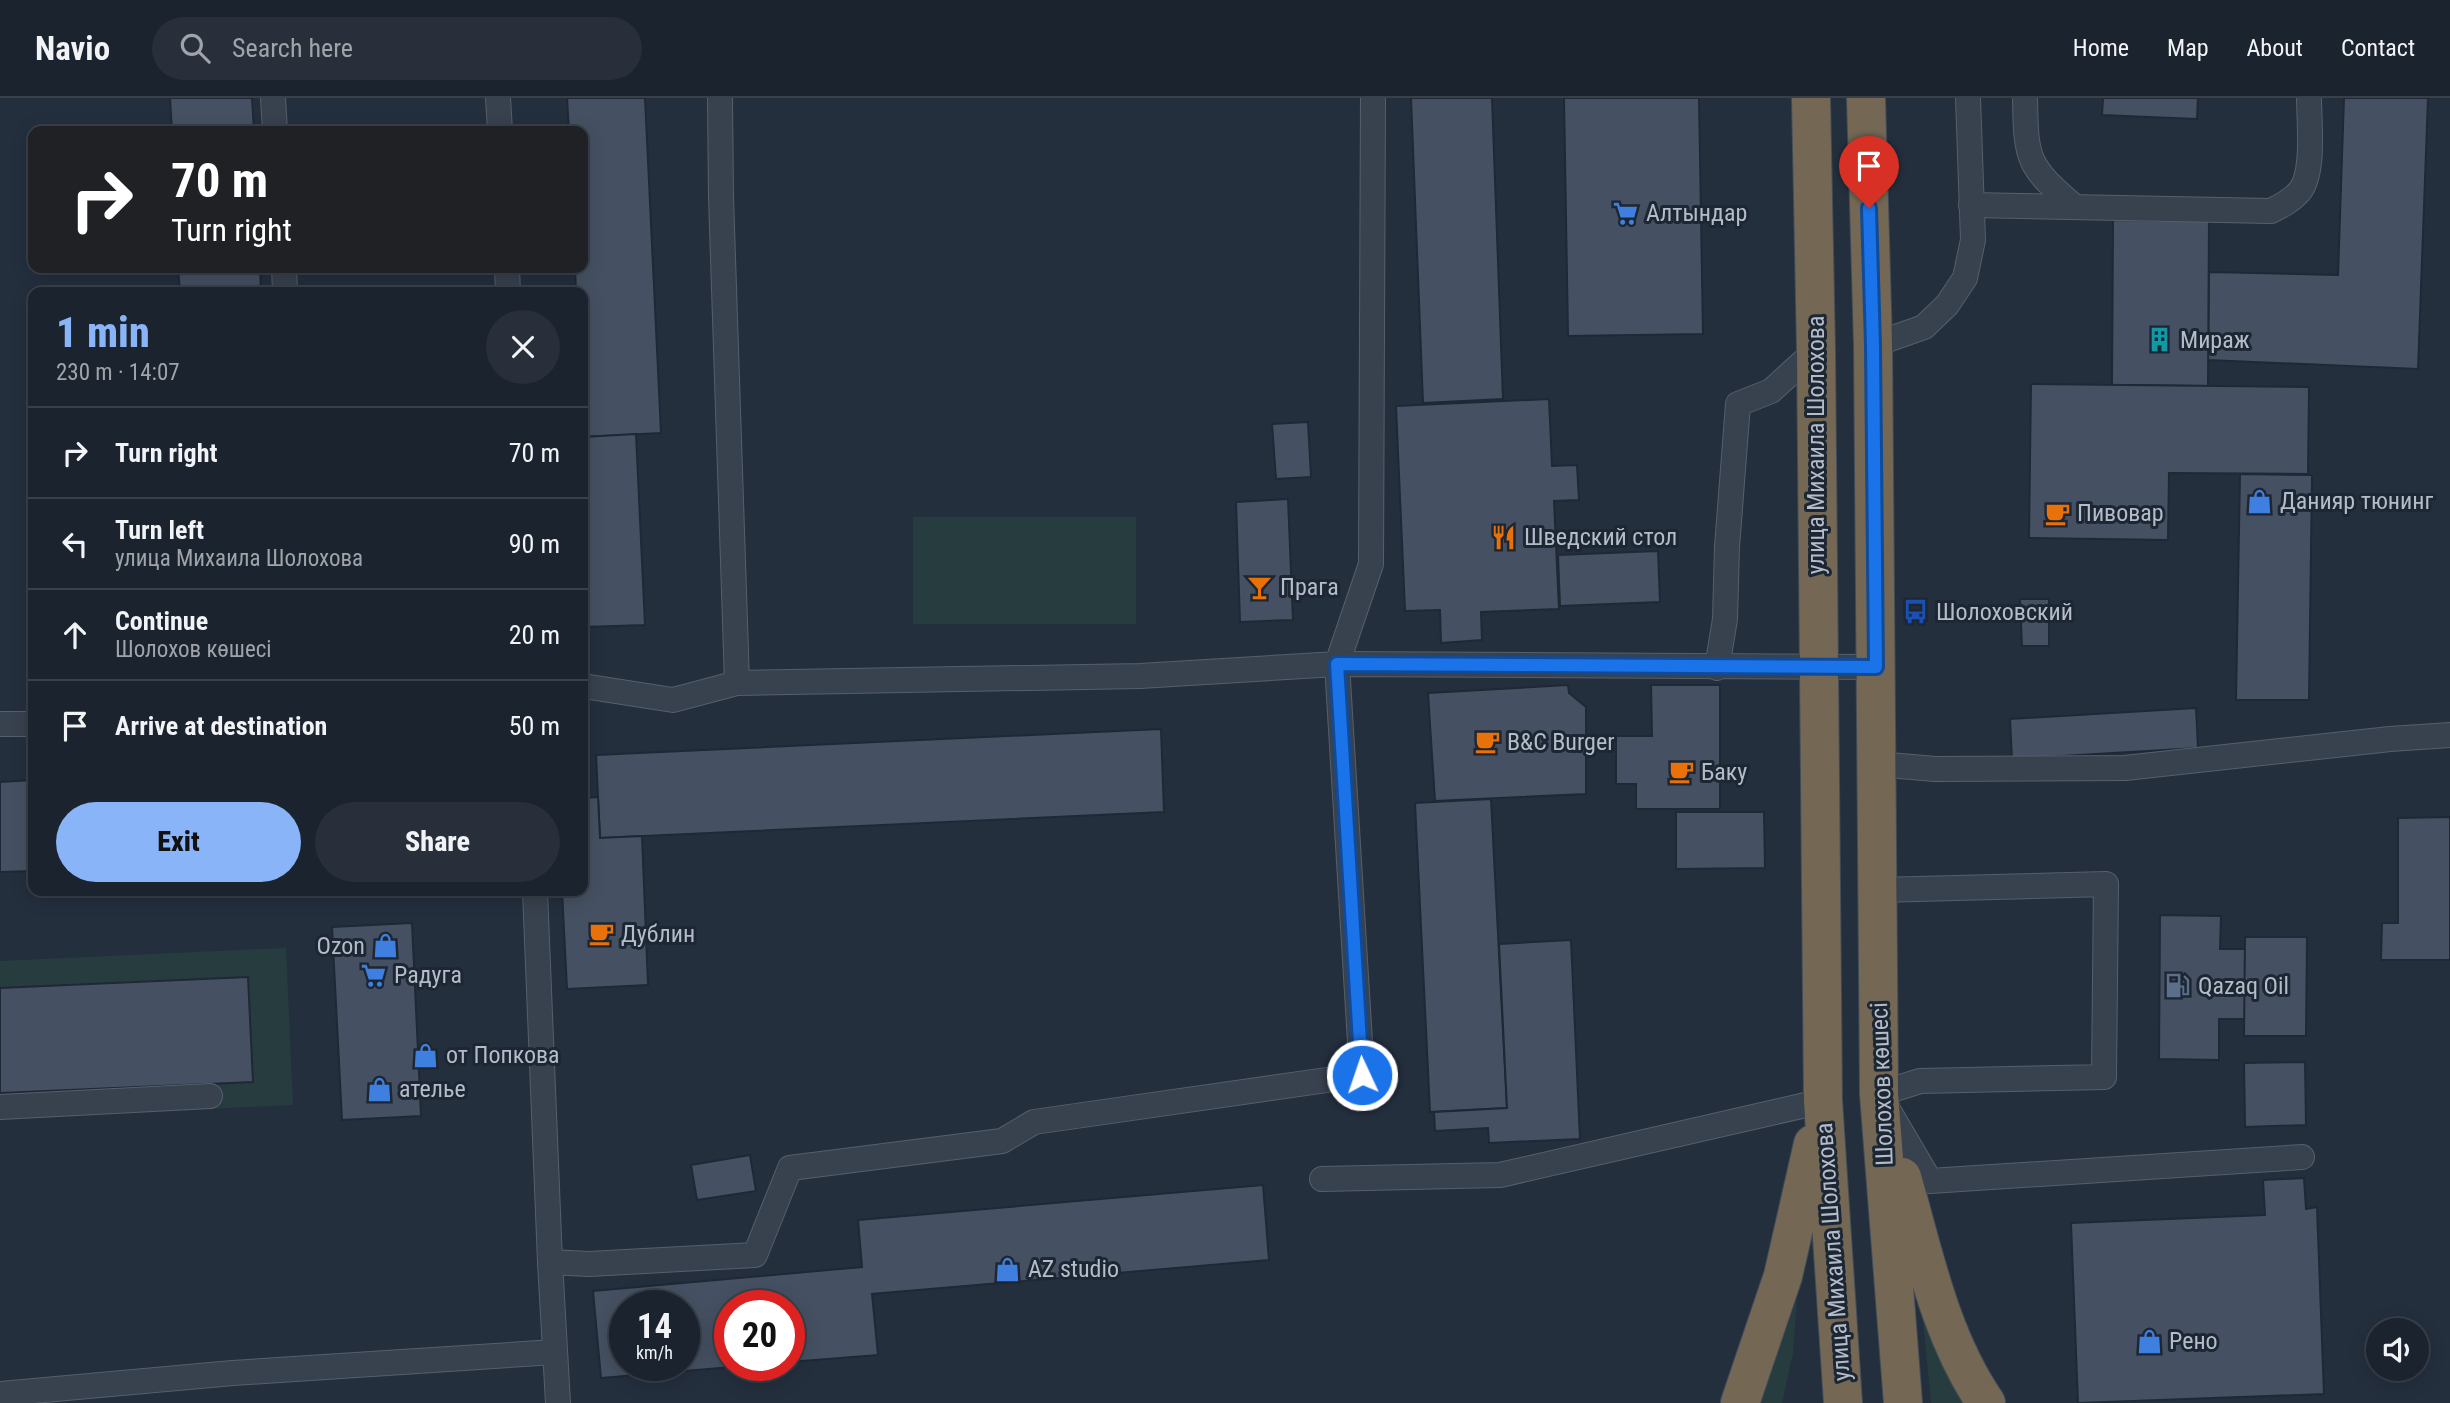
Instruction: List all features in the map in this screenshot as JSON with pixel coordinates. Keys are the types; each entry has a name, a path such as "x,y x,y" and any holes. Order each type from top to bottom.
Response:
{"highway":[{"name":"улица Михаила Шолохова","path":"1811,98 1816,350 1817,668"},
{"path":"1866,98 1873,345 1877,764"},
{"path":"1741,1403 1783,1276 1823,1101 1817,668"},
{"name":"Шолохов көшесі","path":"1877,764 1879,1094 1903,1403"},
{"path":"1879,1094 1941,1316 1970,1380 1986,1403"},
{"name":"улица Михаила Шолохова","path":"1823,1101 1843,1403"}],"lane":[{"path":"273,98 275,126"},
{"path":"498,98 500,126"},
{"path":"720,98 737,683"},
{"path":"550,1262 589,1264 755,1255 790,1168 1002,1141 1034,1122 1362,1075 1337,664 1371,564 1373,98"},
{"path":"1873,345 1924,327 1947,306 1965,278 1973,240 1968,98"},
{"path":"2025,98 2026,141 2032,163 2045,181 2075,207"},
{"path":"1971,205 2271,211 2287,203 2301,190 2309,172 2309,98"},
{"path":"1717,668 1725,619 1727,547 1738,404 1771,391 1816,350"},
{"path":"588,687 673,700 737,683 1140,676 1337,664 1876,667"},
{"path":"0,724 28,723"},
{"path":"1877,764 1935,769 2125,768 2450,735"},
{"path":"1878,890 2106,884 2104,1077 1920,1081 1879,1094 1930,1181 2302,1157"},
{"path":"535,896 558,1403"},
{"path":"0,1107 210,1096"},
{"path":"1322,1179 1500,1175 1823,1101"},
{"path":"0,1394 233,1373 555,1352"}],"green space":[{"path":"913,517 1136,517 1136,624 913,624"},
{"path":"286,948 293,1105 0,1118 0,961"},
{"path":"1920,1288 1967,1403 1931,1403"},
{"path":"1797,1298 1793,1353 1782,1403 1757,1403 1773,1367"}],"building":[{"path":"170,98 252,98 254,126 172,126"},
{"path":"567,98 645,98 661,433 588,437 588,287 576,287 575,273 588,273 588,126 569,126"},
{"path":"1411,98 1492,98 1503,399 1423,403"},
{"path":"1564,98 1699,98 1703,334 1568,336"},
{"path":"2103,98 2198,98 2197,119 2102,115"},
{"path":"2344,98 2428,98 2418,369 2208,360 2209,272 2338,275"},
{"name":"Мираж","path":"2113,220 2209,221 2208,386 2112,385"},
{"path":"178,273 260,273 261,287 180,287"},
{"path":"2031,384 2309,387 2308,474 2169,473 2168,540 2029,538"},
{"path":"1549,399 1552,466 1577,465 1579,500 1554,501 1559,609 1481,612 1482,640 1441,643 1440,610 1405,611 1396,406"},
{"path":"1308,422 1311,477 1276,479 1272,424"},
{"path":"636,434 645,625 588,627 588,437"},
{"path":"2240,474 2312,475 2309,700 2236,700"},
{"path":"1288,499 1293,620 1240,622 1236,502"},
{"path":"1658,551 1660,602 1560,606 1558,555"},
{"path":"2020,599 2049,599 2049,646 2022,646"},
{"path":"1568,685 1569,693 1586,707 1586,794 1435,801 1428,693"},
{"path":"1651,685 1720,685 1720,809 1636,809 1636,784 1616,784 1616,736 1652,736"},
{"path":"2196,708 2198,748 2012,759 2010,719"},
{"path":"1161,729 1164,812 600,838 596,755"},
{"path":"28,780 28,871 0,872 0,782"},
{"path":"598,797 600,838 642,836 648,985 567,989 562,896 588,896 588,798"},
{"path":"1491,799 1507,1108 1430,1112 1415,803"},
{"path":"1676,812 1764,812 1765,868 1676,869"},
{"path":"2450,817 2450,960 2381,960 2382,923 2398,923 2398,818"},
{"path":"2160,915 2221,916 2220,949 2245,949 2245,1019 2219,1019 2219,1060 2159,1059"},
{"name":"Радуга","path":"412,923 421,1116 342,1120 332,927"},
{"path":"2245,937 2307,937 2306,1036 2244,1036"},
{"path":"1571,940 1580,1139 1489,1143 1488,1128 1435,1131 1434,1112 1507,1108 1499,944"},
{"path":"248,977 253,1082 0,1093 0,988"},
{"path":"2305,1062 2306,1125 2245,1127 2244,1063"},
{"path":"750,1155 756,1191 697,1200 691,1165"},
{"path":"2304,1178 2306,1209 2317,1207 2324,1394 2078,1403 2071,1223 2265,1215 2263,1180"},
{"path":"1263,1185 1269,1260 872,1294 878,1355 805,1361 805,1290 714,1290 714,1369 700,1370 700,1290 609,1290 609,1377 601,1378 593,1291 862,1267 858,1220"}],"place":[{"name":"Алтындар","path":"1626,213"},
{"name":"Мираж","path":"2160,340"},
{"name":"Данияр тюнинг","path":"2260,501"},
{"name":"Пивовар","path":"2057,513"},
{"name":"Шведский стол","path":"1504,537"},
{"name":"Прага","path":"1260,587"},
{"name":"Шолоховский","path":"1916,612"},
{"name":"B&C Burger","path":"1487,742"},
{"name":"Баку","path":"1681,772"},
{"name":"Дублин","path":"601,934"},
{"name":"Ozon","path":"385,946"},
{"name":"Радуга","path":"374,975"},
{"name":"Qazaq Oil","path":"2178,986"},
{"name":"от Попкова","path":"426,1055"},
{"name":"ателье","path":"379,1089"},
{"name":"AZ studio","path":"1008,1269"},
{"name":"Рено","path":"2149,1341"}],"route":[{"path":"1362,1075 1337,664 1876,667 1869,208"}]}
